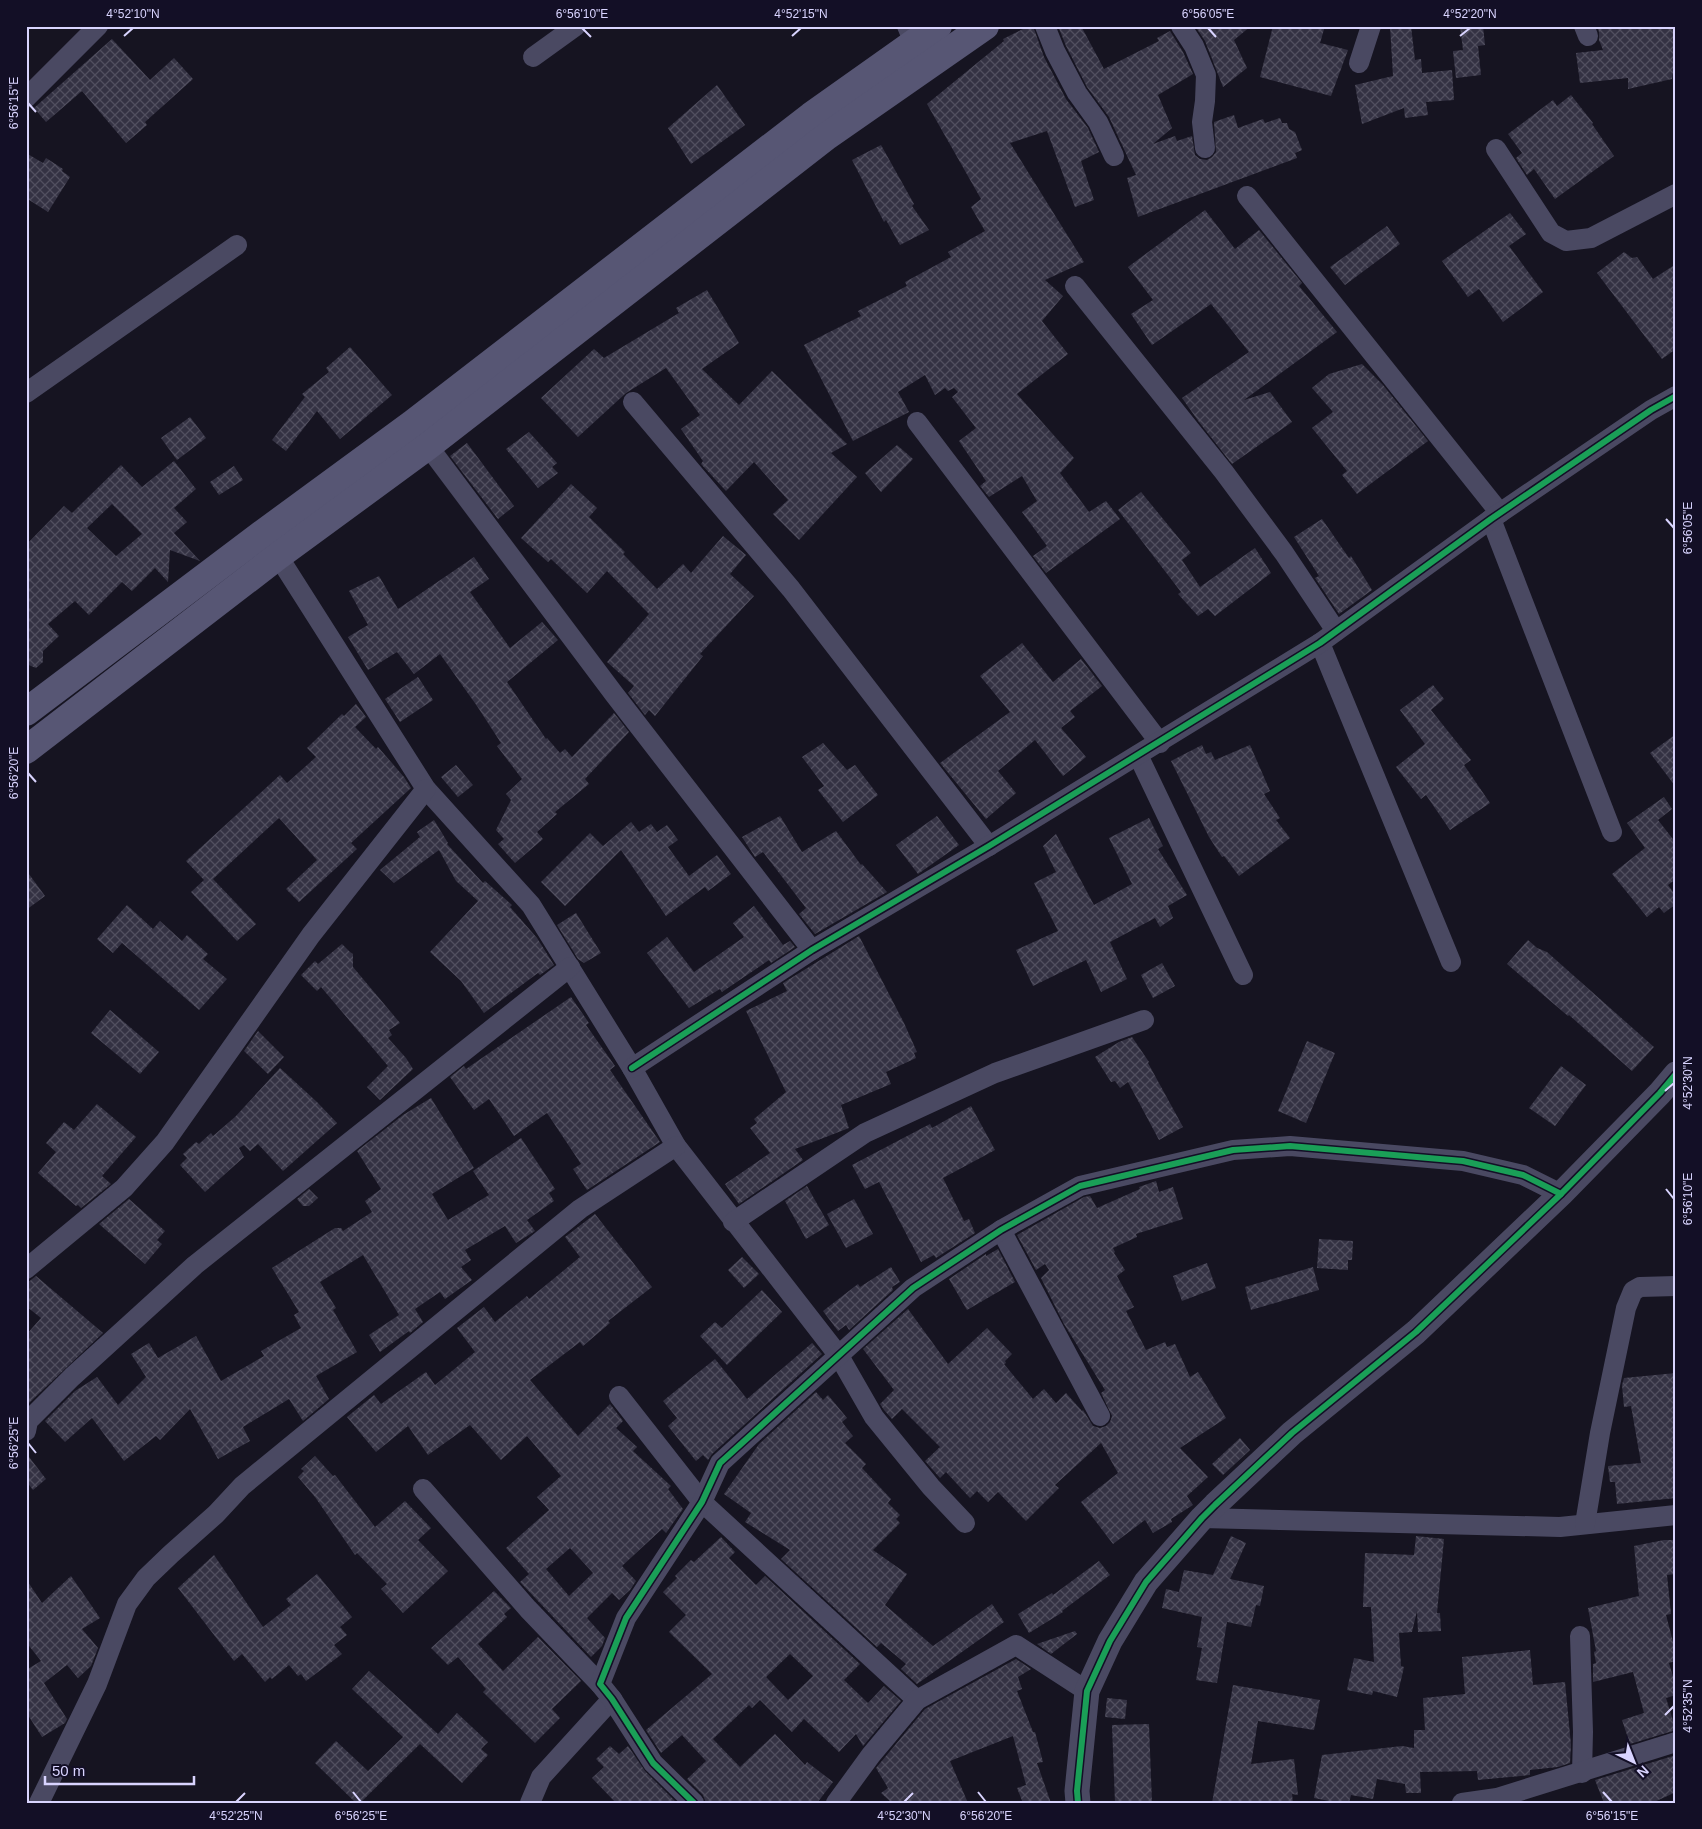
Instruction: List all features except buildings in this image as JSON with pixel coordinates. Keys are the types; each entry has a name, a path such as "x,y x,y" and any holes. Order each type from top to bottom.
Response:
{"main road":[{"path":"26,712 262,534 412,424 811,116 910,35 938,26"},
{"path":"26,750 278,556 428,446 828,136 986,26"}],"street":[{"path":"27,97 98,26"},
{"path":"533,57 576,26"},
{"path":"1045,26 1055,51 1077,93 1098,122 1114,156"},
{"path":"1181,26 1194,46 1206,75 1206,102 1202,122 1205,148"},
{"path":"1359,63 1371,26"},
{"path":"910,35 925,68"},
{"path":"1496,149 1551,233 1566,241 1591,238 1676,194"},
{"path":"1247,196 1495,516 1612,832"},
{"path":"26,393 237,245"},
{"path":"1075,286 1224,472 1284,553 1336,631"},
{"path":"632,1068 812,950 1160,743 1320,643 1495,516 1651,410 1676,396"},
{"path":"633,402 791,589 989,846"},
{"path":"917,422 1160,743"},
{"path":"428,446 614,694 812,950"},
{"path":"278,556 426,789 531,905 632,1068 676,1146 733,1222 839,1356 874,1417 931,1487 965,1523"},
{"path":"1320,643 1451,962"},
{"path":"1138,755 1243,975"},
{"path":"26,1269 124,1188 164,1142 311,935 426,789"},
{"path":"26,1431 28,1421 72,1377 195,1265 570,967"},
{"path":"733,1222 865,1133 995,1073 1144,1020"},
{"path":"1078,1803 1077,1791 1087,1691 1110,1641 1146,1582 1202,1518 1292,1433 1416,1332 1561,1194 1676,1074"},
{"path":"39,1803 97,1684 126,1604 146,1578 216,1514 242,1486 580,1208 676,1146"},
{"path":"530,1803 541,1777 606,1691 626,1618 702,1502 720,1463 913,1288 1001,1230 1080,1186 1233,1150 1290,1146 1463,1161 1523,1175 1561,1194"},
{"path":"1001,1230 1100,1416"},
{"path":"1584,1524 1600,1433 1626,1308 1633,1291 1640,1287 1676,1286"},
{"path":"619,1396 702,1502 918,1700"},
{"path":"424,1489 528,1609 606,1691 653,1763 694,1803"},
{"path":"1202,1518 1560,1527 1676,1515"},
{"path":"1580,1636 1584,1732 1582,1773"},
{"path":"836,1803 870,1755 918,1700 1016,1645 1087,1691"},
{"path":"1462,1803 1497,1798 1582,1773 1676,1742"}],"cycle path":[{"path":"632,1068 812,950 989,846 1320,643 1491,519 1651,410 1676,396"},
{"path":"1078,1803 1077,1791 1087,1691 1110,1641 1146,1582 1215,1505 1292,1433 1416,1332 1561,1194 1660,1093 1676,1074"},
{"path":"694,1803 653,1763 612,1699 600,1684 626,1618 702,1502 720,1463 913,1288 1001,1230 1080,1186 1233,1150 1290,1146 1463,1161 1523,1175 1561,1194"}]}
